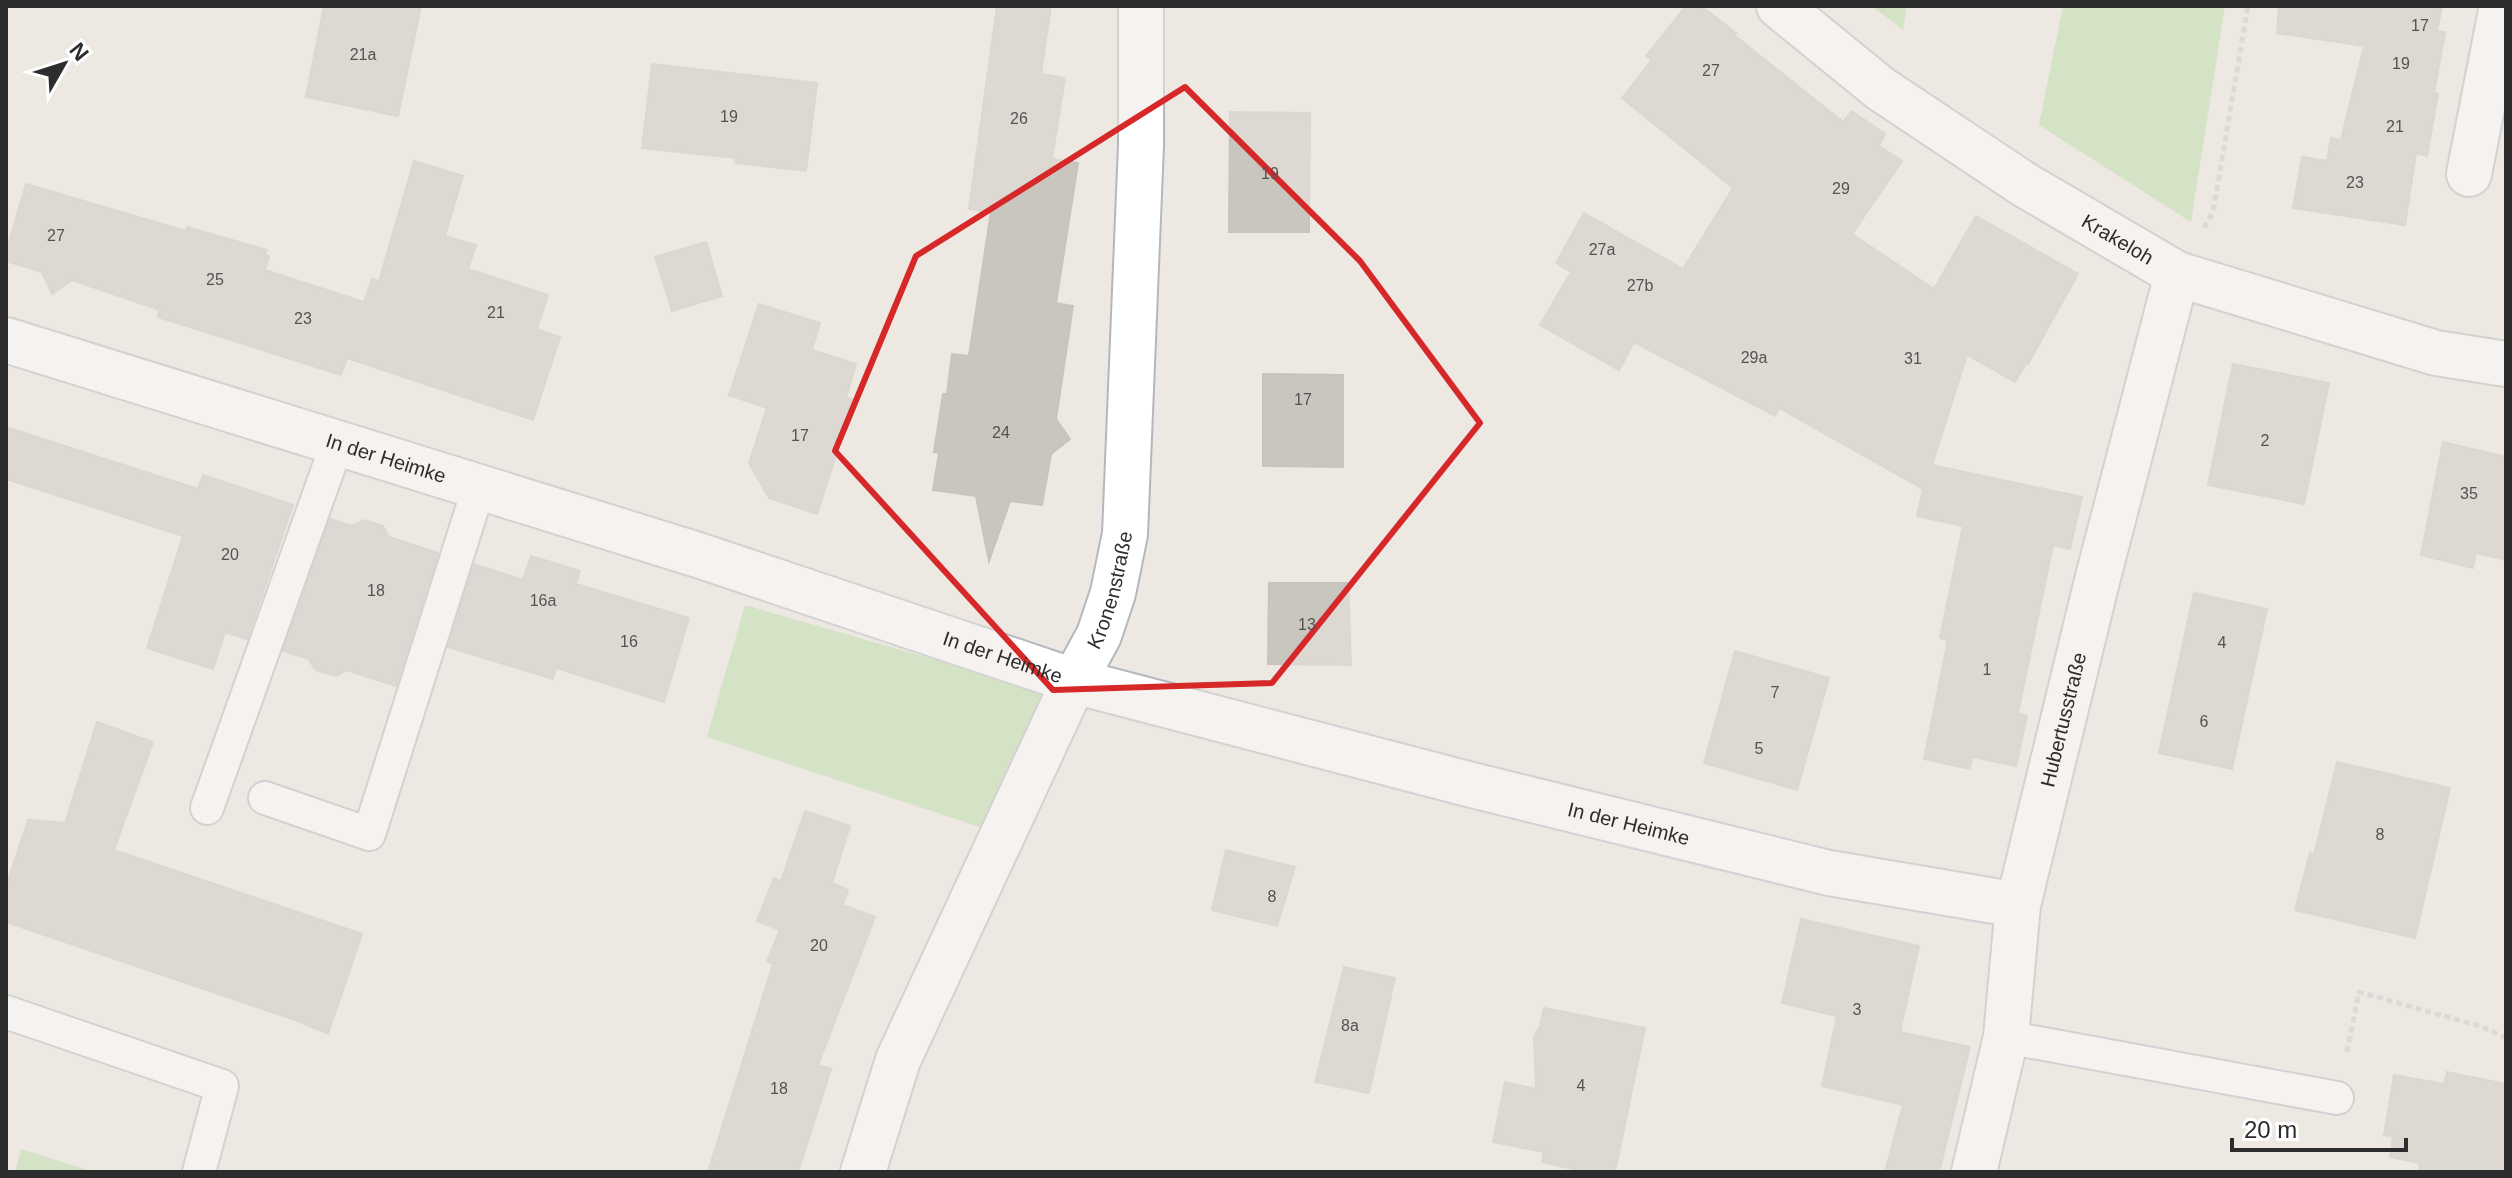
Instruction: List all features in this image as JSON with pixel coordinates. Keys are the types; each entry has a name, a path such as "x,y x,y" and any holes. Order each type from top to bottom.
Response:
{"street":[{"name":"Kronenstraße","path":"863,1172 898,1060 1074,681 1099,635 1113,593 1125,534 1141,145 1141,6"},
{"name":"Krakeloh","path":"1779,6 1881,89 2025,185 2177,274 2436,353 2506,364"},
{"path":"2469,174 2502,6"},
{"name":"Hubertusstraße","path":"1974,1172 2006,1037 2018,905 2097,581 2177,274"},
{"name":"In der Heimke","path":"6,340 698,555 1074,681 1453,780 1829,873 2018,905"}],"lane":[{"path":"207,808 337,444"},
{"path":"265,798 369,834 479,487"},
{"path":"6,1012 222,1086 199,1172"},
{"path":"2006,1037 2337,1098"}],"path":[{"path":"2177,274 2213,212 2248,6"},
{"path":"2337,1098 2359,992 2480,1026 2506,1038"}],"highlighted area":[{"path":"1185,87 1360,261 1480,423 1272,683 1053,690 835,451 916,256"}],"green space":[{"path":"1872,6 1907,6 1903,30"},
{"path":"2063,6 2225,6 2191,222 2039,125"},
{"path":"745,605 1044,691 983,828 707,737"},
{"path":"21,1149 94,1172 15,1172"}],"building":[{"path":"324,6 421,6 398,116 306,97"},
{"path":"997,6 1051,6 1041,74 1065,78 1052,159 1078,163 1056,303 1073,306 1056,419 1070,439 1051,454 1042,505 1010,501 989,561 976,496 933,490 939,453 934,452 943,394 947,394 952,354 969,356 991,212 969,209"},
{"path":"1686,6 1701,6 1843,122 1852,111 1885,134 1879,146 1902,161 1852,234 1934,289 1976,216 2078,274 2015,382 1967,355 1932,465 2082,497 2070,549 2053,545 2018,713 2027,716 2016,766 1972,757 1970,769 1924,759 1948,640 1940,638 1963,526 1917,516 1923,489 1779,408 1775,416 1634,342 1619,370 1540,325 1571,272 1556,263 1584,213 1683,269 1733,188 1622,98 1652,60 1646,56"},
{"path":"2279,6 2442,6 2437,31 2445,32 2434,93 2438,94 2427,156 2416,153 2405,225 2293,208 2302,157 2327,161 2331,138 2341,140 2364,46 2277,33"},
{"path":"652,64 817,83 806,171 735,163 736,158 642,148"},
{"path":"1230,112 1310,113 1309,232 1229,232"},
{"path":"414,161 463,176 445,236 476,245 468,269 548,295 537,329 560,337 533,420 347,358 341,375 158,317 160,310 72,280 52,294 42,272 6,261 26,184 186,231 187,227 267,250 265,255 269,256 265,270 364,302 372,279 379,281"},
{"path":"706,242 722,296 672,311 655,257"},
{"path":"759,304 820,323 812,350 856,364 846,398 854,400 817,514 769,498 749,463 767,408 729,395"},
{"path":"2233,364 2329,383 2304,504 2208,485"},
{"path":"1263,374 1343,375 1343,467 1263,466"},
{"path":"6,427 198,489 203,475 293,505 247,639 225,632 213,669 147,648 183,536 6,479"},
{"path":"2443,442 2506,457 2506,560 2476,553 2473,568 2421,555"},
{"path":"330,519 352,526 365,520 383,526 389,537 438,553 396,686 346,670 337,676 315,670 309,659 283,651"},
{"path":"531,556 580,571 576,584 689,618 664,702 556,668 553,679 448,647 474,564 523,580"},
{"path":"1269,583 1348,583 1351,665 1268,664"},
{"path":"2194,593 2267,609 2232,769 2159,753"},
{"path":"1735,651 1829,678 1797,790 1704,763"},
{"path":"97,722 153,742 114,850 362,934 328,1034 298,1021 6,922 6,887 28,820 65,823"},
{"path":"2337,762 2450,788 2415,938 2295,910 2310,853 2314,855"},
{"path":"805,811 850,826 832,883 848,890 843,905 875,917 818,1065 831,1069 798,1172 708,1172 773,964 767,961 780,930 757,921 774,878 781,881"},
{"path":"1226,850 1295,867 1277,926 1212,910"},
{"path":"1801,919 1919,946 1900,1032 1970,1047 1939,1172 1885,1172 1903,1105 1822,1086 1837,1016 1782,1003"},
{"path":"1344,967 1395,978 1369,1093 1315,1082"},
{"path":"1544,1008 1645,1028 1615,1172 1586,1172 1542,1162 1544,1152 1493,1142 1505,1082 1536,1089 1534,1037"},
{"path":"2447,1072 2506,1084 2506,1172 2419,1172 2420,1163 2390,1157 2393,1136 2384,1135 2394,1075 2444,1084"}]}
